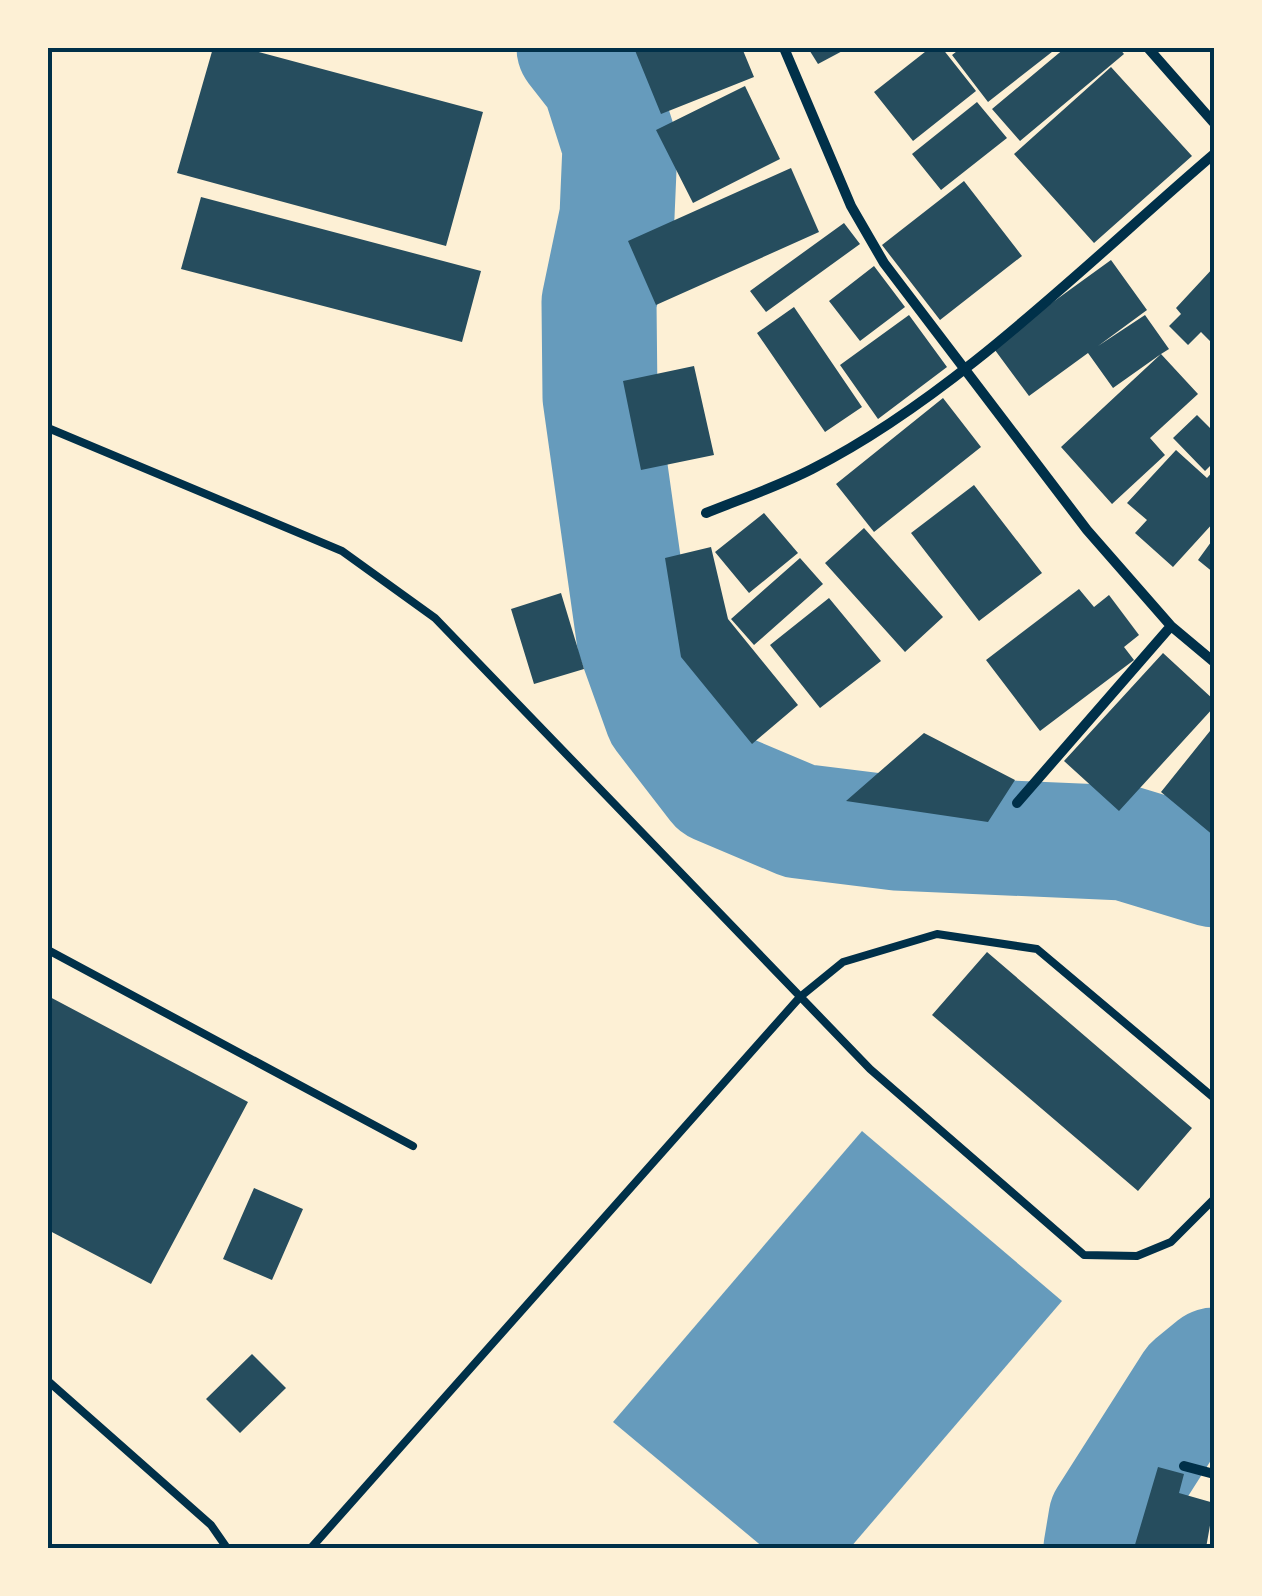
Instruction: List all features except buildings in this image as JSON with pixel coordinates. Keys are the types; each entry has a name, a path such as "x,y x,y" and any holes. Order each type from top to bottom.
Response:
{"street":[{"path":"784,48 851,206 884,263 1087,530 1171,626 1214,662"},
{"path":"1148,48 1214,122"},
{"path":"706,513 812,469 885,425 964,368 1214,154"},
{"path":"1018,803 1171,626"},
{"path":"1184,1466 1214,1474"}],"lane":[{"path":"48,428 342,551 436,618 870,1069 1084,1255 1137,1256 1171,1242 1214,1199"},
{"path":"311,1548 800,997 843,962 937,934 1037,949 1214,1098"},
{"path":"48,950 413,1146"},
{"path":"48,1381 212,1525 227,1548"}],"water":[{"path":"862,1131 1062,1301 850,1548 764,1548 613,1422"}],"waterway":[{"path":"574,48 599,80 620,146 617,216 599,302 600,397 634,638 662,716 716,786 799,821 896,833 1125,843 1214,870"},
{"path":"1101,1548 1106,1518 1192,1383 1214,1365"}]}
